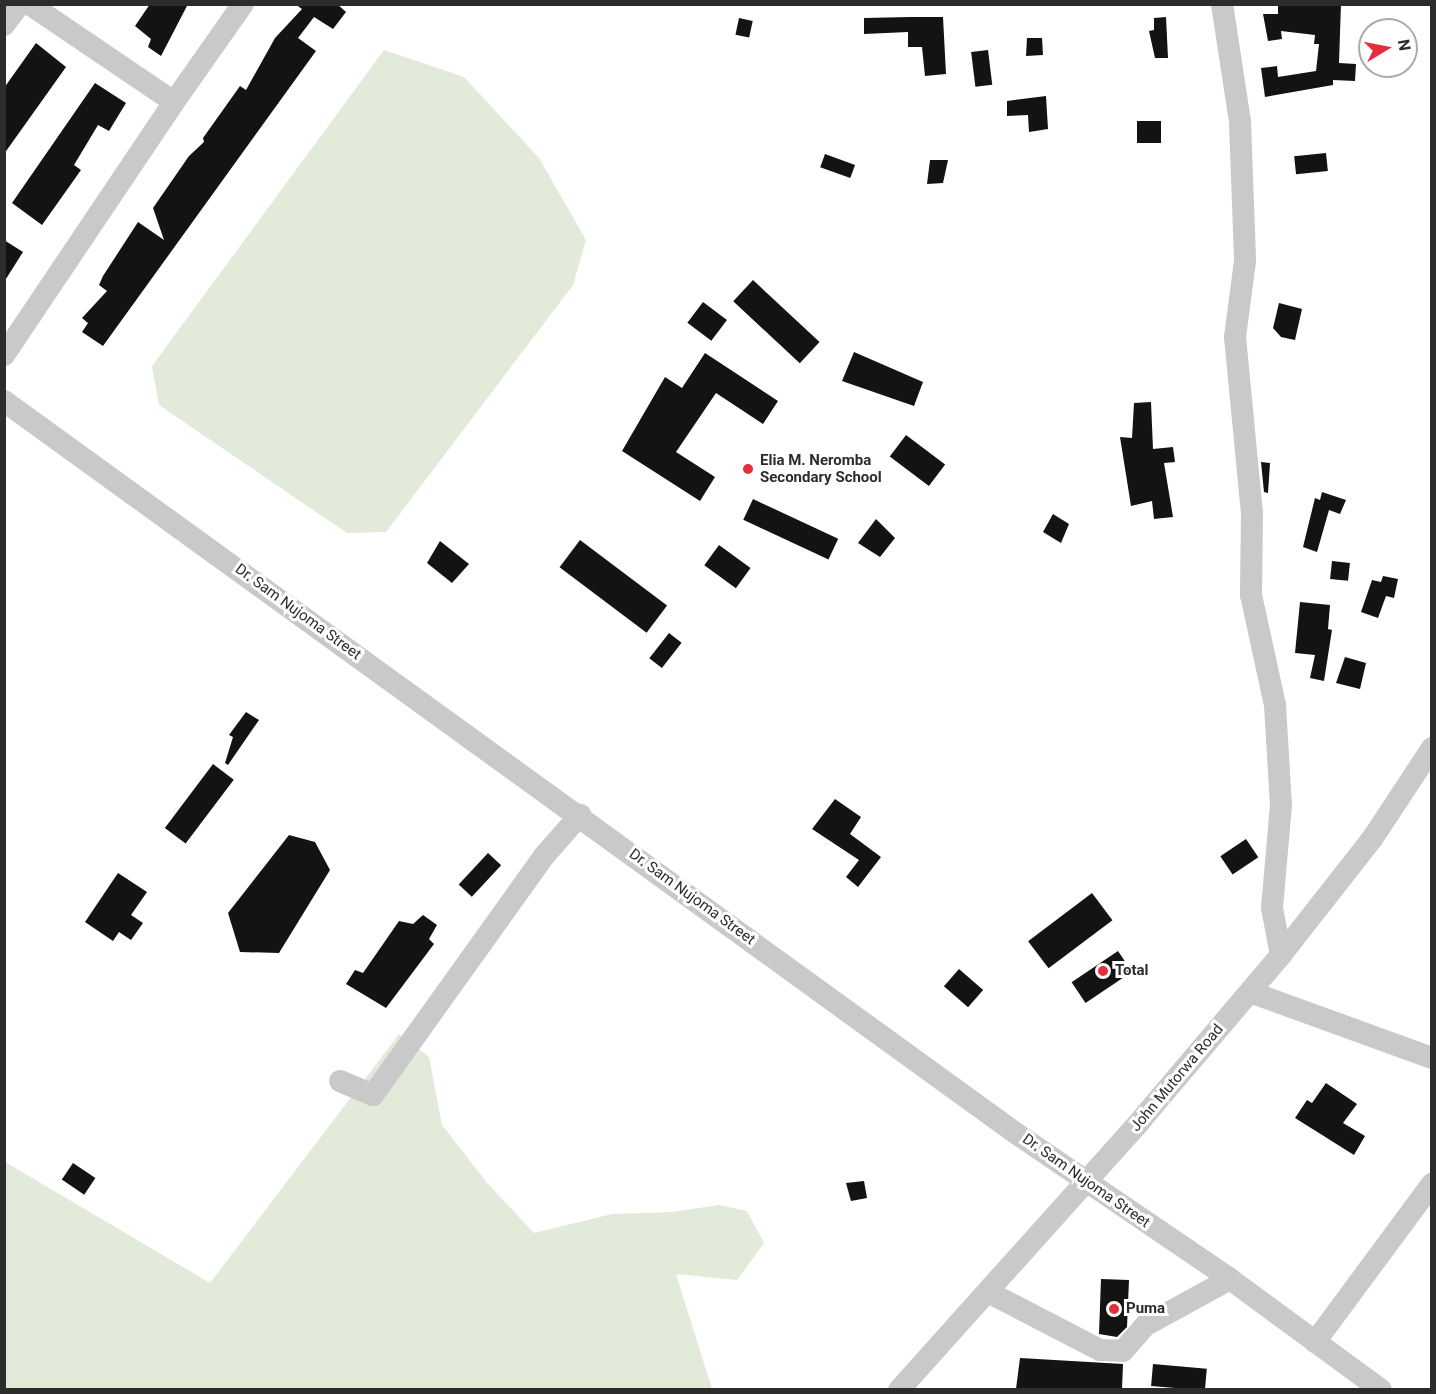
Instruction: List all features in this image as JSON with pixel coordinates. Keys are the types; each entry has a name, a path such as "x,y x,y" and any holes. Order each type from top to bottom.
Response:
{"street":[{"path":"4,25 20,4"},
{"path":"29,4 174,102"},
{"path":"4,355 174,102 243,4"},
{"path":"1222,4 1240,122 1245,261 1234,337 1252,513 1251,595 1275,705 1281,805 1272,908 1281,955"},
{"name":"Dr. Sam Nujoma Street","path":"4,401 1085,1182 1230,1279 1381,1389"},
{"name":"John Mutorwa Road","path":"899,1389 1085,1182 1281,955 1372,839 1431,748"},
{"path":"340,1081 372,1095 544,856 580,815"},
{"path":"1250,992 1431,1058"},
{"path":"1315,1342 1431,1184"},
{"path":"988,1292 1100,1350 1124,1351 1146,1325 1230,1279"}],"green space":[{"path":"384,50 464,77 539,158 586,240 573,285 386,532 347,533 159,405 152,366"},
{"path":"399,1034 429,1057 442,1125 488,1184 534,1233 612,1214 672,1212 719,1205 747,1211 764,1243 737,1280 676,1274 712,1389 5,1390 5,1162 210,1283"}],"building":[{"path":"150,4 188,4 161,56 148,47 151,39 135,26"},
{"path":"295,4 337,4 346,12 333,29 314,17 298,38 316,51 103,346 82,332 88,323 82,318 107,291 99,285 103,276 138,222 164,240 153,208 189,156 204,142 203,138 240,86 246,90 275,38 302,9"},
{"path":"1278,4 1341,4 1339,63 1356,64 1355,81 1333,80 1333,85 1265,97 1261,68 1277,66 1278,77 1316,71 1319,44 1314,44 1315,35 1281,31 1282,39 1268,41 1263,14 1278,14"},
{"path":"943,17 946,74 925,76 922,47 908,47 908,32 864,34 864,18"},
{"path":"1166,17 1168,58 1155,58 1149,31 1154,30 1154,18"},
{"path":"739,18 753,21 749,38 735,35"},
{"path":"1027,38 1042,38 1043,55 1026,56"},
{"path":"36,43 66,67 4,154 4,88"},
{"path":"988,50 992,85 975,87 971,52"},
{"path":"95,83 126,103 109,131 98,125 74,165 81,170 42,225 12,203"},
{"path":"1046,96 1048,129 1029,132 1028,115 1007,116 1007,101"},
{"path":"1137,121 1161,121 1161,143 1137,143"},
{"path":"1326,153 1328,171 1296,174 1294,156"},
{"path":"825,154 855,165 850,178 820,167"},
{"path":"930,160 948,160 943,183 927,184"},
{"path":"4,240 23,252 4,282"},
{"path":"753,280 820,342 800,363 733,301"},
{"path":"703,302 727,320 711,341 687,323"},
{"path":"1279,303 1302,309 1295,340 1281,337 1273,328"},
{"path":"854,352 923,382 914,406 842,381"},
{"path":"705,353 778,401 763,424 716,393 676,452 715,477 700,501 622,451 665,377 682,388"},
{"path":"1151,402 1153,449 1173,447 1175,462 1164,463 1173,517 1154,519 1152,501 1131,506 1120,437 1132,438 1134,403"},
{"path":"906,435 945,464 929,486 890,457"},
{"path":"1261,462 1270,463 1268,493 1264,492"},
{"path":"1322,492 1346,500 1340,514 1329,510 1317,552 1303,547 1315,498 1320,500"},
{"path":"753,499 838,539 828,560 743,520"},
{"path":"1053,514 1069,524 1061,543 1043,532"},
{"path":"876,519 895,538 880,557 858,543"},
{"path":"580,540 667,606 647,633 560,567"},
{"path":"440,541 469,564 452,583 427,563"},
{"path":"719,545 751,568 736,588 704,565"},
{"path":"1332,561 1350,563 1348,581 1330,579"},
{"path":"1383,576 1398,579 1394,598 1386,596 1378,618 1361,612 1372,580 1381,582"},
{"path":"1300,602 1330,605 1328,629 1332,630 1324,681 1310,678 1315,655 1295,653"},
{"path":"669,633 682,643 662,668 649,658"},
{"path":"1345,657 1366,663 1360,689 1336,683"},
{"path":"246,712 259,720 228,765 225,763 233,737 229,735"},
{"path":"213,764 234,780 186,844 165,828"},
{"path":"835,799 861,817 850,834 881,857 858,887 846,877 859,860 812,829"},
{"path":"289,835 315,842 330,870 279,953 240,952 228,913"},
{"path":"1246,839 1258,857 1233,875 1220,856"},
{"path":"488,853 501,865 472,897 459,884"},
{"path":"118,873 147,892 131,915 143,923 131,940 119,932 113,941 85,922"},
{"path":"1092,893 1112,920 1049,968 1028,941"},
{"path":"423,915 437,925 429,939 434,944 386,1008 346,984 355,970 363,973 399,921 413,924"},
{"path":"1118,951 1132,972 1086,1003 1072,982"},
{"path":"959,969 983,990 968,1007 944,986"},
{"path":"1326,1083 1357,1104 1343,1123 1365,1136 1354,1155 1295,1118 1307,1100 1312,1103"},
{"path":"73,1163 95,1178 84,1195 62,1180"},
{"path":"864,1181 867,1198 851,1201 846,1183"},
{"path":"1101,1279 1129,1280 1127,1327 1117,1337 1099,1334"},
{"path":"1020,1358 1123,1364 1122,1389 1016,1389"},
{"path":"1153,1364 1207,1369 1205,1390 1151,1386"}],"place":[{"name":"Elia M. Neromba Secondary School","path":"748,469"},
{"name":"Total","path":"1103,971"},
{"name":"Puma","path":"1114,1309"}]}
